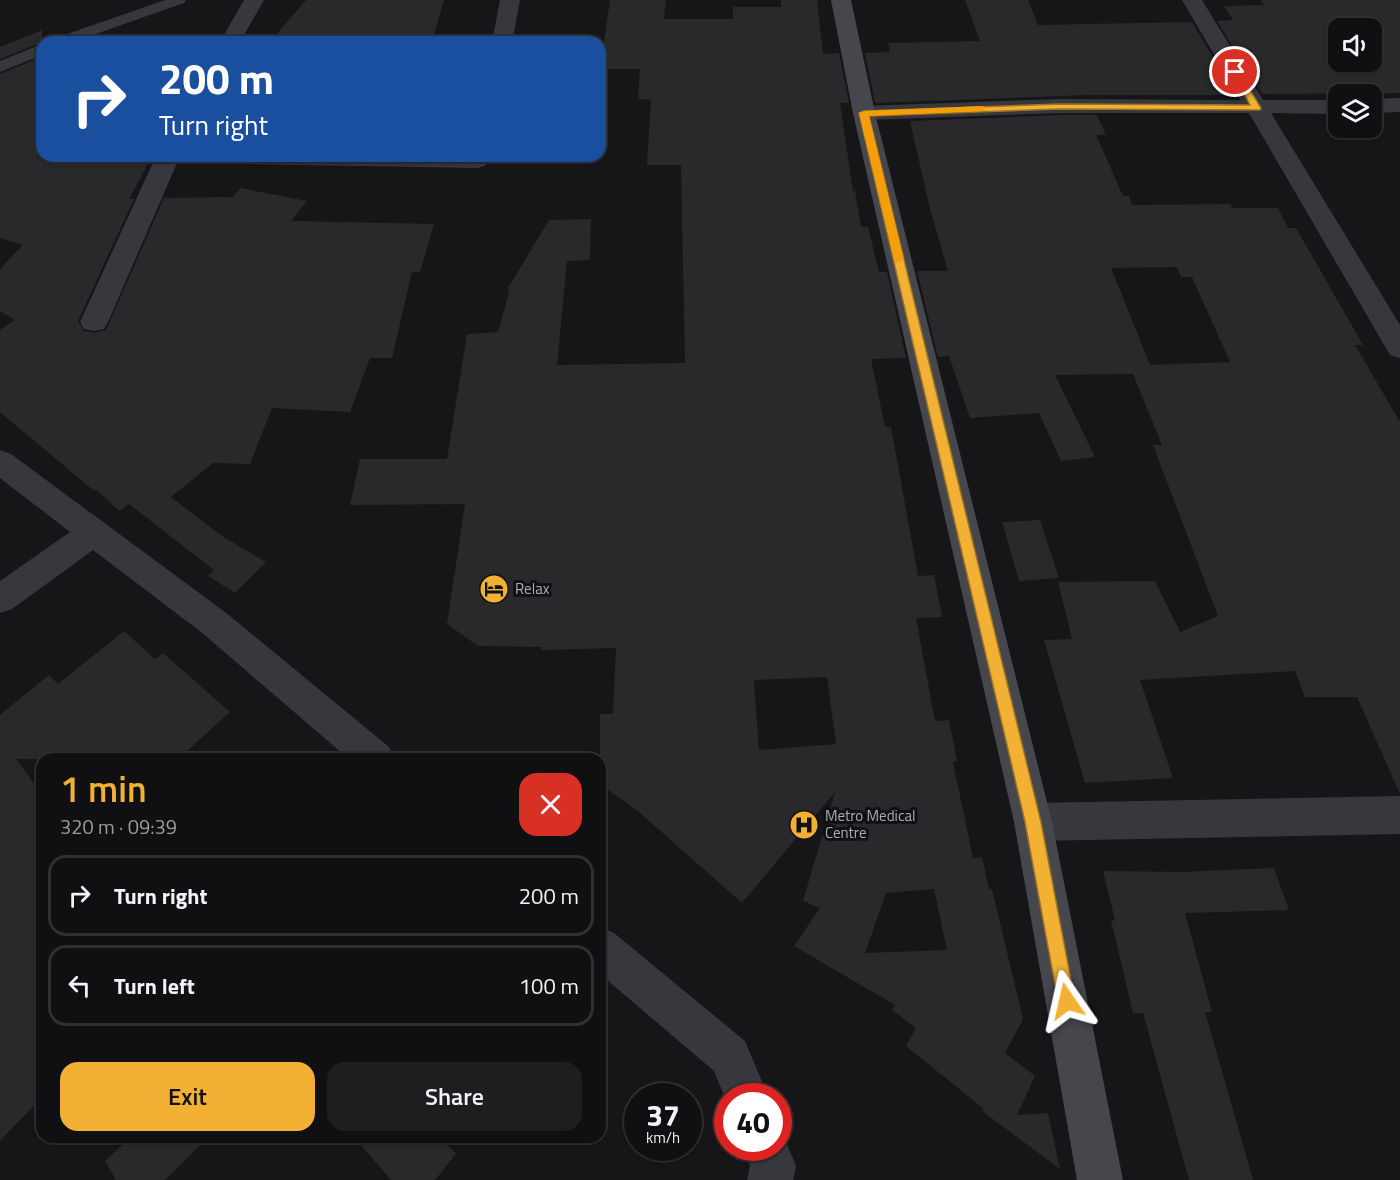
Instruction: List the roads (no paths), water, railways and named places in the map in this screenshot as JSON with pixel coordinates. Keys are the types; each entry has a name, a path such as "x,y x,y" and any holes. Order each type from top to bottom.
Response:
{"street":[{"path":"233,36 254,0"},
{"path":"503,36 510,0"},
{"path":"842,0 864,113 1033,822 1100,1180"},
{"path":"1192,0 1400,348"},
{"path":"1382,106 1400,105"},
{"path":"864,113 1060,106 1328,107"},
{"path":"94,322 165,162"},
{"path":"0,462 213,622 369,753"},
{"path":"0,599 92,533"},
{"path":"1033,822 1400,815"},
{"path":"606,952 730,1056 741,1083"},
{"path":"770,1180 773,1166 771,1161"}],"lane":[{"path":"75,36 172,2"},
{"path":"90,36 172,2"},
{"path":"0,67 36,52"},
{"path":"0,75 36,60"}],"place":[{"name":"Relax","path":"494,589"},
{"name":"Metro Medical Centre","path":"804,825"}]}
